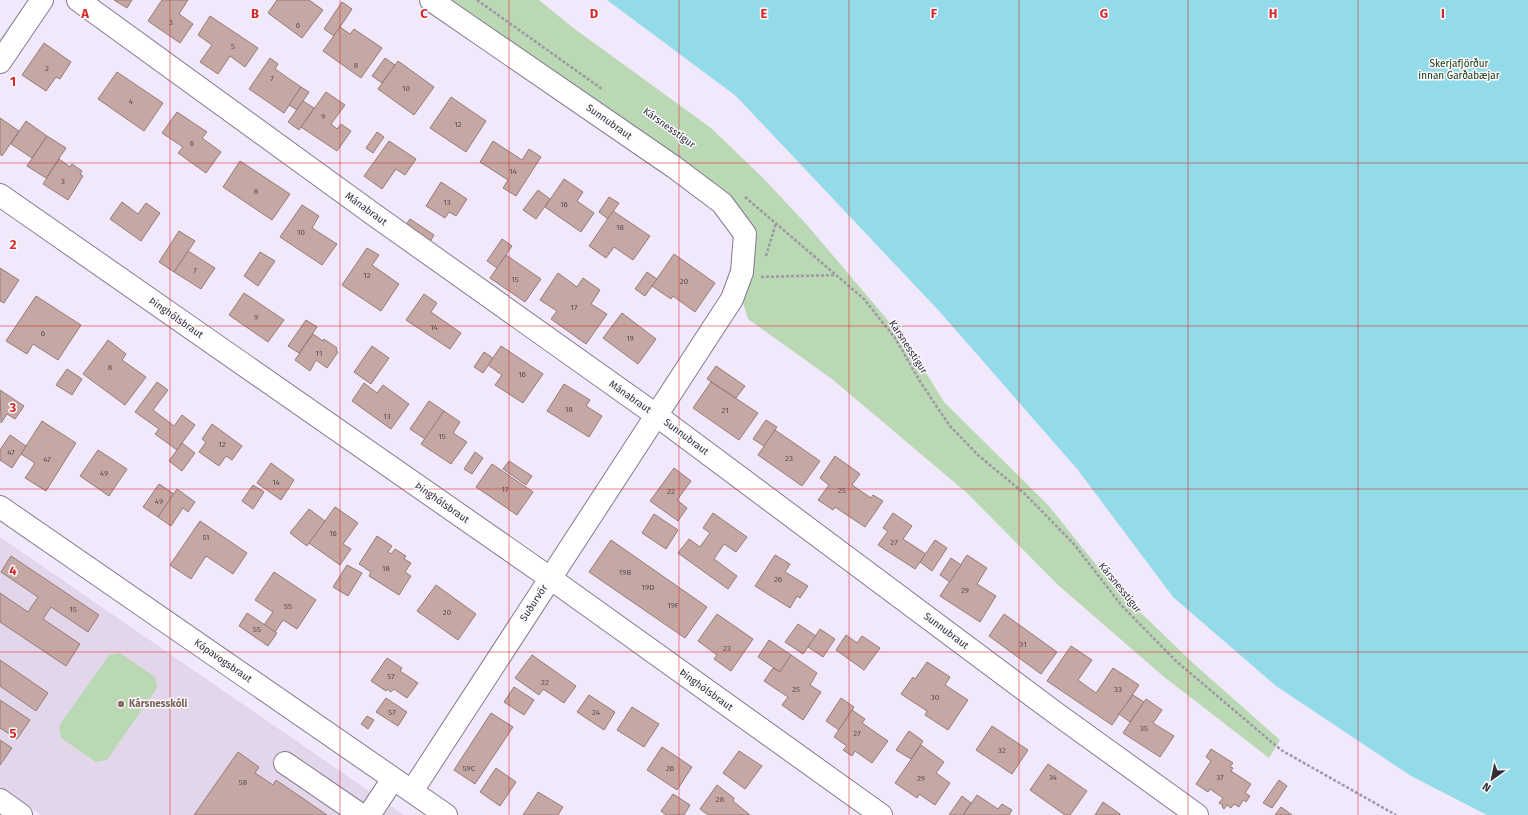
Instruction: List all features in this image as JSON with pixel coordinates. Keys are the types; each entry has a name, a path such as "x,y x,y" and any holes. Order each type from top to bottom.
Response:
{"street":[{"path":"0,62 42,0"},
{"name":"Mánabraut","path":"78,0 373,214 656,415"},
{"name":"Sunnubraut","path":"431,0 674,167 722,203 745,234 742,272 732,299 656,415 1057,714 1197,815"},
{"name":"Þinghólsbraut","path":"0,195 550,578 881,815"},
{"name":"Suðurvör","path":"412,791 656,415"},
{"name":"Kópavogsbraut","path":"0,507 446,815"},
{"path":"285,763 361,815"},
{"path":"369,815 393,779"},
{"path":"0,800 21,815"}],"path":[{"path":"477,0 602,90"},
{"name":"Kársnesstígur","path":"743,195 864,299 895,338 921,383 949,424 979,456 1025,494 1074,543 1122,606 1176,661 1281,750 1294,759 1396,815"},
{"path":"766,257 776,223"},
{"path":"762,270 760,277 836,275"}],"shaded area":[{"name":"Kársnesskóli","path":"0,537 404,815 41,815 0,787"}],"green space":[{"path":"449,0 539,0 572,27 711,128 763,178 807,225 908,344 944,402 1048,505 1114,587 1194,664 1280,740 1269,758 1163,676 1058,585 967,493 832,379 748,319 740,292 749,232"},
{"path":"120,653 155,677 157,688 107,760 96,762 61,738 59,726 109,655"}],"water":[{"path":"607,0 1528,0 1528,815 1487,815 1411,776 1276,686 1173,597 1078,470 940,312 736,96"}],"building":[{"path":"114,0 132,0 127,8"},
{"path":"162,0 188,0 179,14 193,24 180,43 148,21"},
{"path":"277,0 309,0 323,10 302,38 268,13"},
{"path":"342,2 352,9 334,36 324,29"},
{"path":"210,16 258,48 245,67 230,56 218,74 200,62 212,45 198,35"},
{"path":"340,27 350,34 354,29 382,48 361,78 323,51"},
{"path":"44,43 71,62 60,79 56,77 46,91 22,75"},
{"path":"270,58 278,64 275,69 301,87 284,113 249,89"},
{"path":"385,58 395,65 382,83 372,76"},
{"path":"398,61 434,87 414,115 378,89"},
{"path":"117,72 163,103 144,131 98,99"},
{"path":"301,87 309,92 297,110 289,105"},
{"path":"326,92 345,105 331,124 337,129 341,124 351,131 337,151 301,127"},
{"path":"451,97 486,121 466,152 430,128"},
{"path":"303,101 314,108 299,130 288,122"},
{"path":"177,112 207,132 202,138 221,152 206,173 178,153 183,147 162,133"},
{"path":"0,118 19,131 2,156 0,154"},
{"path":"26,121 47,136 32,158 11,144"},
{"path":"377,132 384,137 373,153 366,148"},
{"path":"47,136 66,148 46,178 27,166"},
{"path":"389,141 416,159 405,175 396,169 382,189 364,176"},
{"path":"493,141 522,160 529,149 541,157 516,196 503,188 508,180 480,162"},
{"path":"59,159 70,167 72,164 82,171 80,174 83,176 68,200 43,184"},
{"path":"240,161 290,194 272,220 223,187"},
{"path":"564,179 583,192 577,201 594,213 581,232 545,207"},
{"path":"441,182 467,199 456,216 449,212 445,218 426,206"},
{"path":"538,190 550,199 536,219 523,210"},
{"path":"609,197 619,203 608,219 599,212"},
{"path":"122,202 138,214 146,203 160,213 141,241 110,219"},
{"path":"302,205 319,216 312,228 337,244 322,265 280,237"},
{"path":"613,211 650,236 633,260 614,247 606,258 589,246"},
{"path":"410,219 434,235 428,245 403,229"},
{"path":"179,231 195,241 174,272 159,262"},
{"path":"502,239 512,246 497,268 487,261"},
{"path":"367,248 379,255 372,265 399,284 381,311 342,285"},
{"path":"188,251 215,268 201,289 174,272"},
{"path":"260,252 275,261 258,286 244,276"},
{"path":"674,254 715,283 695,312 673,296 671,299 652,286"},
{"path":"506,255 541,279 525,302 490,278"},
{"path":"0,268 19,280 4,303 0,301"},
{"path":"647,272 657,279 645,296 635,289"},
{"path":"558,273 577,287 583,278 600,290 591,304 607,314 586,344 551,319 557,311 540,300"},
{"path":"244,293 284,320 268,342 229,315"},
{"path":"424,294 437,303 431,312 461,333 450,349 406,320"},
{"path":"36,296 81,325 58,360 33,344 27,354 6,341"},
{"path":"622,313 656,339 638,364 603,338"},
{"path":"306,320 317,327 299,353 288,346"},
{"path":"313,334 323,341 324,339 337,348 336,350 338,352 327,368 316,360 310,371 295,360"},
{"path":"108,340 126,354 122,360 146,377 125,405 83,374"},
{"path":"372,346 389,358 371,384 354,372"},
{"path":"501,346 543,374 523,403 495,385 502,375 488,365"},
{"path":"484,352 493,358 483,373 474,367"},
{"path":"716,366 745,386 736,398 707,379"},
{"path":"67,369 82,379 72,395 56,385"},
{"path":"157,382 168,390 153,410 174,426 182,415 195,425 177,450 155,434 159,429 135,412"},
{"path":"711,382 758,413 739,440 693,408"},
{"path":"364,383 377,393 383,385 409,404 391,429 352,401"},
{"path":"564,384 590,400 586,406 602,416 589,437 547,411"},
{"path":"0,390 24,406 15,419 7,414 1,423"},
{"path":"429,401 444,411 425,439 410,429"},
{"path":"444,411 460,422 453,433 467,442 451,464 421,444"},
{"path":"766,420 777,427 764,446 753,439"},
{"path":"42,421 76,443 46,491 25,478 35,463 21,454"},
{"path":"212,424 242,446 232,460 226,456 219,466 199,452 206,442 202,439"},
{"path":"775,430 820,461 802,486 758,455"},
{"path":"10,435 26,446 12,468 0,460 0,450"},
{"path":"182,443 195,453 182,471 169,461"},
{"path":"98,450 127,469 109,496 80,476"},
{"path":"475,452 483,458 472,474 464,469"},
{"path":"835,456 860,474 852,485 871,498 873,495 883,501 865,527 835,507 833,510 818,500 829,485 820,478"},
{"path":"509,461 532,476 526,485 503,469"},
{"path":"271,463 294,480 281,500 257,483"},
{"path":"492,464 533,492 517,515 476,487"},
{"path":"674,468 691,481 677,500 687,508 678,521 650,501"},
{"path":"159,484 174,494 158,517 143,507"},
{"path":"253,485 264,492 253,509 242,501"},
{"path":"177,489 195,502 188,512 183,508 171,526 158,517"},
{"path":"335,507 358,523 343,544 351,549 340,565 309,543"},
{"path":"309,509 325,521 307,546 290,533"},
{"path":"713,513 747,537 736,552 724,544 714,559 737,576 728,589 678,553 689,539 700,547 710,533 703,528"},
{"path":"893,513 912,526 903,539 926,554 915,569 878,545 888,531 883,528"},
{"path":"654,514 678,530 666,549 642,533"},
{"path":"200,521 247,553 233,574 206,556 191,579 170,565"},
{"path":"377,536 392,546 388,552 391,554 395,549 406,556 404,559 411,563 405,572 411,576 399,595 369,576 371,572 359,564"},
{"path":"611,540 707,607 685,638 589,572"},
{"path":"935,540 947,548 932,571 920,562"},
{"path":"775,555 790,564 785,572 808,586 800,598 797,596 790,608 755,586"},
{"path":"967,555 987,568 977,584 996,596 980,622 940,596"},
{"path":"11,556 99,615 88,632 51,607 43,619 80,644 66,666 0,622 0,593 28,612 38,597 1,572"},
{"path":"951,558 961,565 950,582 940,575"},
{"path":"347,565 362,573 348,596 333,587"},
{"path":"274,572 316,600 297,629 283,620 275,632 264,625 273,612 255,600"},
{"path":"436,585 476,614 458,640 417,611"},
{"path":"247,613 277,633 268,646 239,626"},
{"path":"717,614 753,639 731,671 714,659 717,655 698,641"},
{"path":"1004,614 1057,652 1041,674 989,636"},
{"path":"798,624 816,636 803,654 785,642"},
{"path":"820,629 835,639 823,657 808,647"},
{"path":"846,635 857,643 862,636 880,648 864,670 836,650"},
{"path":"769,640 791,655 780,672 758,657"},
{"path":"1071,646 1092,660 1078,680 1096,693 1113,668 1139,685 1112,725 1047,681"},
{"path":"532,655 576,686 564,703 543,689 539,695 515,678"},
{"path":"791,655 817,673 810,685 821,692 803,720 782,705 788,697 764,681 773,668 780,672"},
{"path":"387,658 402,668 400,671 418,683 407,698 394,689 391,692 387,689 386,691 371,681"},
{"path":"0,660 48,693 36,711 0,686"},
{"path":"927,662 950,677 945,685 968,700 948,730 925,715 927,711 901,694 913,677 915,679"},
{"path":"514,687 534,700 524,715 504,702"},
{"path":"589,695 615,712 604,730 577,712"},
{"path":"1133,695 1144,702 1130,722 1119,714"},
{"path":"386,698 407,712 398,726 376,712"},
{"path":"841,698 854,707 839,730 826,721"},
{"path":"1146,699 1162,710 1153,723 1174,736 1160,757 1123,733"},
{"path":"0,700 30,720 17,739 0,728"},
{"path":"632,707 659,724 644,747 617,730"},
{"path":"852,710 865,719 862,723 888,741 872,763 855,751 852,756 843,750 847,746 834,737"},
{"path":"491,713 513,727 475,784 454,770"},
{"path":"367,716 374,720 368,729 361,724"},
{"path":"992,726 1028,750 1012,774 976,750"},
{"path":"909,731 923,741 911,759 896,750"},
{"path":"0,740 12,748 0,765"},
{"path":"921,745 944,762 936,773 950,783 935,805 919,794 917,798 895,783"},
{"path":"662,747 692,767 677,790 647,770"},
{"path":"1211,749 1233,763 1230,767 1233,768 1231,771 1251,784 1245,793 1250,796 1246,802 1243,800 1239,807 1234,804 1231,808 1227,805 1224,809 1222,807 1223,805 1219,803 1223,798 1210,789 1208,792 1196,784 1211,761 1206,757"},
{"path":"739,751 762,766 745,789 723,773"},
{"path":"238,752 259,767 255,773 273,785 276,780 327,815 194,815"},
{"path":"1048,764 1087,791 1070,815 1065,815 1030,790"},
{"path":"496,768 516,782 500,806 480,792"},
{"path":"1279,780 1287,786 1272,808 1263,803"},
{"path":"717,785 734,798 733,801 750,815 708,815 700,809"},
{"path":"538,792 563,807 558,815 523,815"},
{"path":"673,794 690,805 684,815 666,815 661,811"},
{"path":"977,795 998,809 1002,804 1012,810 1009,815 963,815"},
{"path":"962,796 971,803 963,815 949,815"},
{"path":"1103,802 1120,814 1120,815 1095,815"},
{"path":"1281,807 1292,815 1275,815"}],"place":[{"name":"Kársnesskóli","path":"121,704"}],"park label":[{"name":"Skerjafjörður innan Garðabæjar","path":"1459,70"}]}
